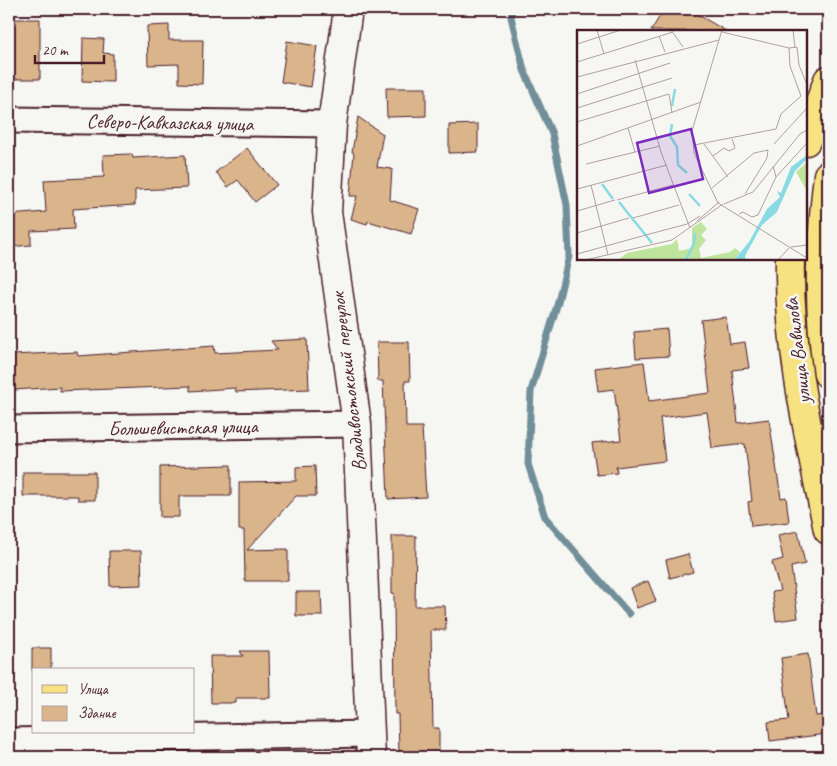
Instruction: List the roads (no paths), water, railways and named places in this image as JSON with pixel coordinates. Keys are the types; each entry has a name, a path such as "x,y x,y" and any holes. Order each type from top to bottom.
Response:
{"main road":[{"path":"807,138 828,80"},
{"name":"улица Вавилова","path":"828,175 819,289 828,374"},
{"name":"улица Вавилова","path":"790,260 789,293 802,401 828,530"}],"street":[{"name":"Владивостокский переулок","path":"348,9 332,124 327,212 357,424 371,746"},
{"name":"Северо-Кавказская улица","path":"9,120 332,124"},
{"name":"Большевистская улица","path":"9,429 357,424"},
{"path":"9,741 371,746"}],"waterway":[{"path":"512,9 511,17 524,70 552,134 567,205 569,256 558,302 531,391 528,464 545,517 629,614"}]}
